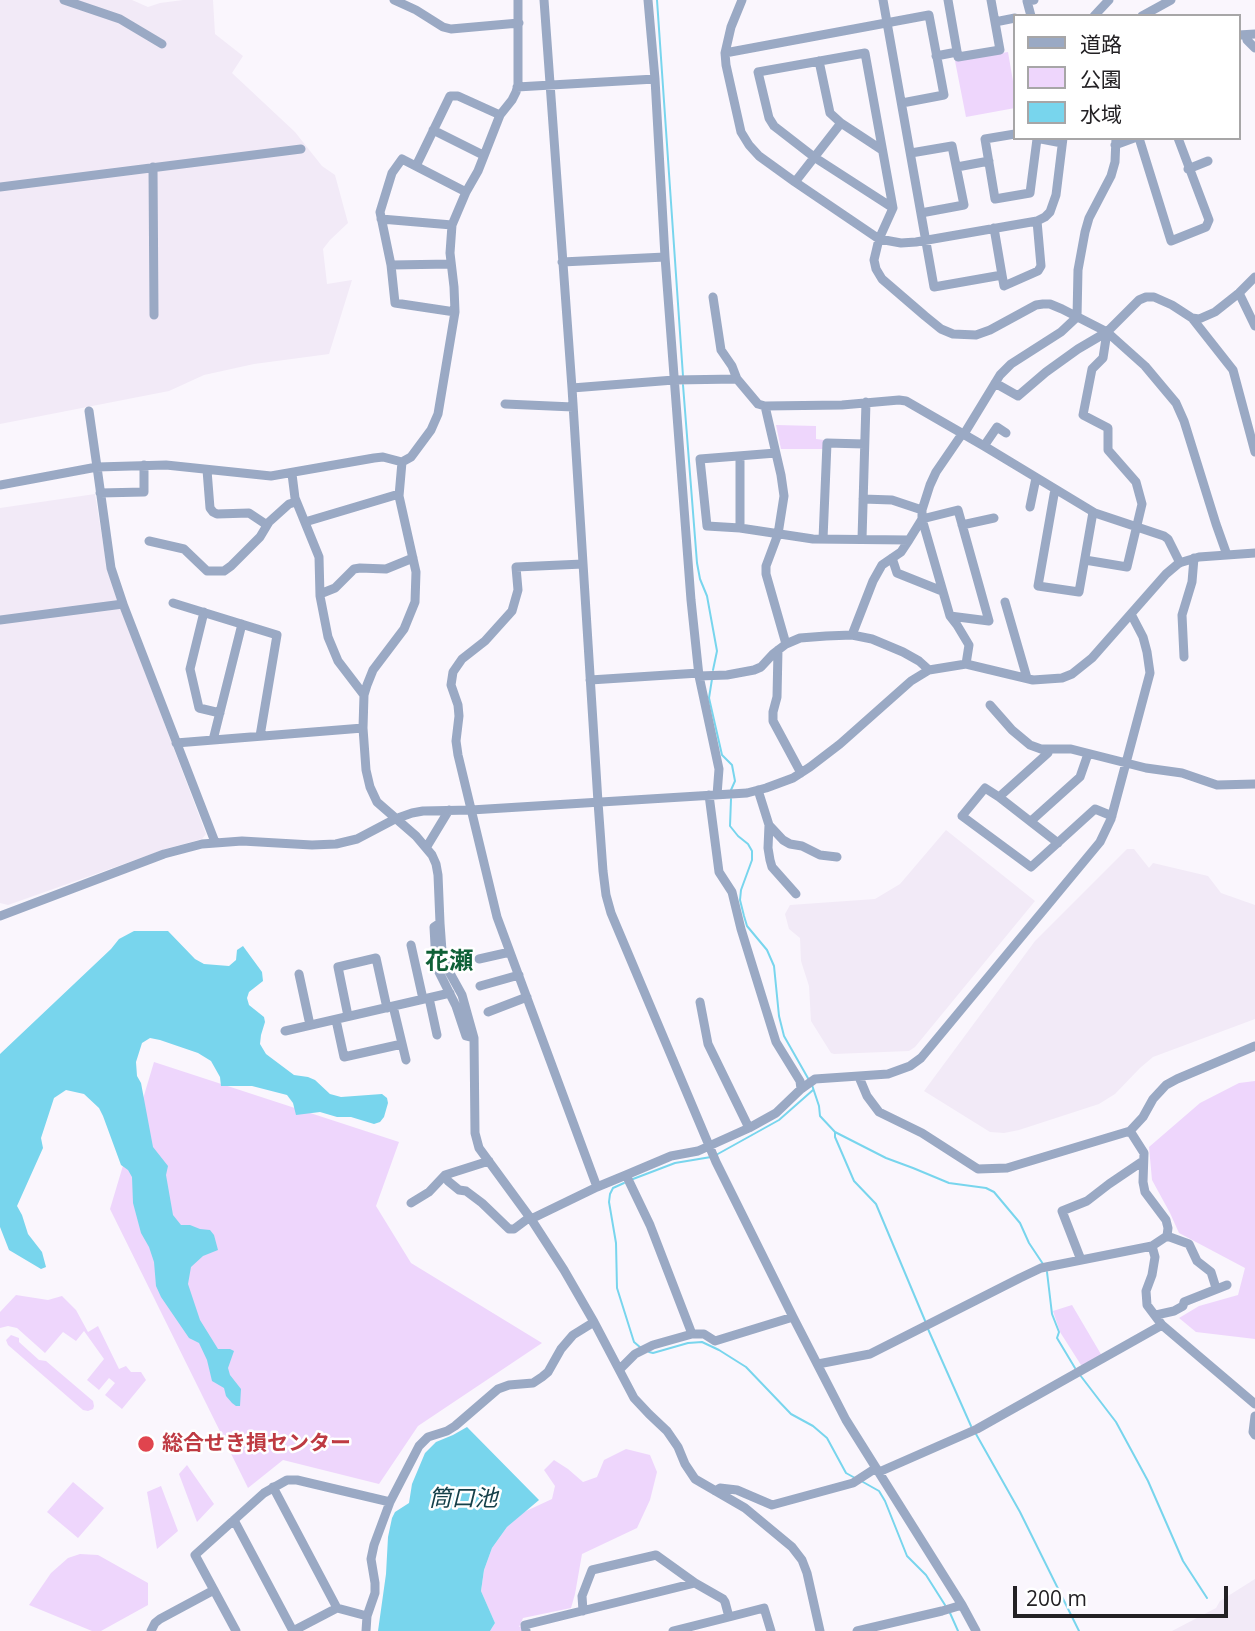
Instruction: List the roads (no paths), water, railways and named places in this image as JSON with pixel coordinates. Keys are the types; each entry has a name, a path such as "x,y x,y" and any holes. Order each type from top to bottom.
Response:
{"street":[{"path":"64,0 120,19 162,44"},
{"path":"394,0 451,29 519,23"},
{"path":"0,485 97,467 166,465 271,476 374,458 383,457 402,462 411,457 431,430 438,414 455,313 451,264 452,225 478,172 500,115 512,100 517,87 518,0"},
{"path":"544,0 603,871 611,913 716,1162 793,1317 846,1420 878,1470 952,1608 976,1631"},
{"path":"648,0 691,600 699,675 722,795 719,872 732,892 776,1041 800,1081 808,1084 888,1074 910,1066 921,1058 1100,842 1112,817 1150,673 1143,638 1131,614"},
{"path":"742,0 731,27 725,53 741,132 759,156 879,239 901,243 926,240 1037,221 1045,217 1054,204 1063,141"},
{"path":"883,0 934,287 1002,275"},
{"path":"948,0 958,57 1000,50 991,0"},
{"path":"1030,14 1027,1 1034,0"},
{"path":"1096,14 1109,0"},
{"path":"1145,14 1164,1"},
{"path":"725,53 929,15 944,95 902,103"},
{"path":"995,22 1014,18"},
{"path":"1247,35 1247,40 1255,48"},
{"path":"892,208 814,157 774,126 769,118 758,72 865,52 892,208 879,239 874,260 882,279 941,329 953,334 976,335 1043,304 1050,304 1107,332 1145,366 1176,403 1227,555"},
{"path":"936,56 957,52"},
{"path":"819,61 830,113 882,150"},
{"path":"517,87 655,79"},
{"path":"416,166 450,96 458,96 500,115"},
{"path":"795,182 841,123"},
{"path":"433,130 483,155"},
{"path":"1014,134 985,139 995,199 1030,193 1036,140"},
{"path":"1137,140 1171,241 1206,227 1209,220 1179,140"},
{"path":"852,635 873,580 882,565 901,552 909,540 922,514 936,472 964,434 1000,375 1011,364 1061,332 1077,317 1078,270 1085,232 1089,218 1111,176 1116,142"},
{"path":"911,153 952,146 964,205 921,213"},
{"path":"0,187 301,149"},
{"path":"455,313 395,303 391,265 380,212 392,173 402,159 466,192"},
{"path":"957,167 989,161"},
{"path":"1188,169 1208,161"},
{"path":"153,167 154,315"},
{"path":"382,219 452,225"},
{"path":"995,228 1004,286 1038,271 1041,266 1037,221"},
{"path":"562,262 665,257"},
{"path":"391,265 451,264"},
{"path":"1192,318 1207,316 1239,293 1255,277"},
{"path":"1239,293 1255,326"},
{"path":"713,297 721,351 732,366 737,379 758,404 842,405 905,401 1093,512 1164,536 1180,562"},
{"path":"995,383 1018,396 1046,372 1107,332 1139,300 1154,297 1192,318 1233,370 1255,452"},
{"path":"1085,559 1127,567 1142,504 1136,482 1108,450 1108,428 1083,415 1092,369 1103,358 1107,332"},
{"path":"572,388 676,380 737,379"},
{"path":"862,539 866,402"},
{"path":"505,404 573,407"},
{"path":"765,406 784,496 778,534 766,566 766,574 786,644"},
{"path":"89,411 111,568 215,842"},
{"path":"985,446 997,428 1006,433"},
{"path":"823,539 827,443 864,444"},
{"path":"776,453 700,459 707,526 823,539 909,540"},
{"path":"740,456 740,528"},
{"path":"402,462 399,494 416,572 415,602 404,629 373,670 364,695 366,770 377,802 416,836 432,855 438,875 442,951 446,966 462,995 474,1038 475,1133 480,1148 564,1270 635,1398 667,1431 695,1479 745,1508 792,1547 802,1560 820,1631"},
{"path":"100,493 144,492 144,465"},
{"path":"207,470 210,508 213,512 249,513 267,525"},
{"path":"292,474 296,502 319,557 320,594 328,637 338,661 364,695"},
{"path":"1030,507 1036,478"},
{"path":"1055,489 1038,586 1079,592 1093,512"},
{"path":"305,522 399,494"},
{"path":"863,499 892,500 922,514 958,510 989,621 950,616"},
{"path":"149,541 184,549 207,571 224,571 260,537 267,525 296,502"},
{"path":"922,514 950,616 969,645 966,664"},
{"path":"962,525 994,519"},
{"path":"0,916 164,854 215,842 336,844 357,839 412,813 722,795 758,790 793,778 840,744 911,681 929,670 966,664 1027,678 1062,678 1072,674 1092,657 1180,562 1194,558 1255,553"},
{"path":"320,594 335,588 354,569 386,569 413,558"},
{"path":"892,558 897,573 942,591"},
{"path":"1184,657 1182,615 1192,582 1194,558"},
{"path":"583,564 516,567 518,590 512,611 485,641 462,659 453,672 451,685 458,705 456,740 497,917 597,1187"},
{"path":"1005,602 1027,678"},
{"path":"173,603 278,635 260,736"},
{"path":"0,620 123,604"},
{"path":"204,612 190,669 199,708 220,713"},
{"path":"213,740 242,624"},
{"path":"590,680 727,675 754,670 786,644 810,636 852,635 888,645 919,661 929,670"},
{"path":"778,650 777,697 773,720 801,772"},
{"path":"990,705 1012,730 1030,745 1041,749 1071,749 1127,764 1182,773 1217,785 1255,784"},
{"path":"176,743 363,728"},
{"path":"999,797 1048,753 1049,749"},
{"path":"1031,821 1080,777 1088,754"},
{"path":"1058,842 985,788 962,816 1031,867 1095,809 1112,817"},
{"path":"758,790 769,825 775,833 790,844 841,860"},
{"path":"426,848 449,810"},
{"path":"769,825 768,848 772,867 796,894"},
{"path":"440,923 434,927 436,963 466,1036 474,1038"},
{"path":"411,945 437,1035"},
{"path":"479,959 510,952"},
{"path":"348,1016 338,967 376,958 406,1060"},
{"path":"299,974 310,1025"},
{"path":"480,986 519,975"},
{"path":"285,1031 450,993"},
{"path":"488,1012 527,997"},
{"path":"700,1002 708,1045 749,1128"},
{"path":"336,1020 344,1057 402,1044"},
{"path":"859,1077 867,1096 879,1112 922,1133 978,1169 1007,1168 1130,1132 1166,1085 1255,1046"},
{"path":"445,1175 459,1190 466,1191 490,1209 509,1229 513,1229 530,1218 597,1187 671,1156 710,1148 776,1113 808,1084"},
{"path":"818,1364 870,1354 1041,1268 1152,1246 1167,1236 1166,1220 1145,1192 1144,1153 1130,1132"},
{"path":"411,1203 429,1192 445,1175 489,1161"},
{"path":"1081,1260 1062,1211 1087,1201 1143,1161"},
{"path":"626,1175 650,1225 692,1334"},
{"path":"1167,1236 1189,1244 1197,1261 1211,1272 1216,1288"},
{"path":"1152,1246 1155,1257 1146,1291 1147,1305 1162,1325 1255,1404"},
{"path":"1156,1315 1174,1311 1183,1306 1184,1302 1227,1285"},
{"path":"620,1369 635,1354 653,1345 692,1334 704,1334 715,1341 793,1317"},
{"path":"366,1631 376,1583 371,1559 374,1545 390,1502 419,1446 428,1437 455,1426 498,1390 509,1385 533,1382 542,1377 573,1335 594,1322"},
{"path":"715,1491 720,1488 737,1490 772,1505 853,1483 863,1476 977,1429 1162,1325"},
{"path":"1255,1416 1255,1435"},
{"path":"236,1631 195,1555 264,1493 287,1480 297,1480 390,1502"},
{"path":"273,1487 337,1608"},
{"path":"234,1520 293,1631 337,1608 367,1616"},
{"path":"583,1611 582,1595 592,1570 656,1555 723,1599 729,1617"},
{"path":"526,1631 525,1625 695,1583"},
{"path":"151,1631 160,1619 214,1590"},
{"path":"673,1631 764,1608 771,1631"},
{"path":"857,1631 952,1608"}],"water":[{"path":"134,931 168,931 195,959 204,964 229,966 236,960 237,950 243,946 262,972 263,981 249,992 247,998 249,1005 264,1017 260,1044 266,1054 294,1075 315,1080 330,1094 341,1097 382,1094 387,1098 384,1117 374,1124 320,1112 296,1115 293,1103 287,1095 252,1086 221,1086 220,1077 211,1061 198,1053 150,1038 142,1043 136,1062 137,1076 141,1083 153,1147 168,1166 166,1175 173,1215 181,1225 210,1230 214,1235 218,1250 203,1256 191,1267 188,1284 200,1320 218,1349 234,1351 228,1368 241,1389 240,1406 232,1403 224,1388 212,1381 199,1343 189,1338 161,1297 156,1286 154,1262 141,1233 133,1203 132,1177 121,1165 99,1108 84,1094 66,1090 54,1098 41,1138 43,1148 17,1206 28,1234 42,1252 46,1267 41,1269 9,1250 0,1227 0,1054 119,939"},
{"name":"筒口池","path":"467,1427 539,1500 507,1527 492,1548 484,1570 481,1591 495,1623 490,1631 378,1631 392,1518 395,1512 409,1503 412,1484 425,1453 436,1442"}],"waterway":[{"path":"657,0 683,376"},
{"path":"683,385 697,563 707,596 717,651 713,670"},
{"path":"712,679 709,698 722,755 732,765 735,781 731,790"},
{"path":"731,799 730,826 752,851 752,860 741,890 740,900 744,916 747,926 767,950 774,966 779,1016 784,1036 809,1080"},
{"path":"812,1085 820,1116 835,1132 886,1158 949,1183 986,1188 994,1192 1020,1223 1043,1264"},
{"path":"716,1155 779,1120 813,1090"},
{"path":"835,1132 854,1181 876,1204 926,1323"},
{"path":"633,1179 675,1163 711,1157"},
{"path":"624,1183 613,1188 609,1202 616,1243 617,1288 634,1342 641,1348"},
{"path":"1047,1272 1052,1314 1059,1332 1057,1338 1075,1368"},
{"path":"928,1329 971,1426"},
{"path":"649,1352 702,1342 719,1350 746,1367 791,1414 813,1426 827,1438 846,1473 855,1478"},
{"path":"1080,1375 1116,1422 1148,1481 1183,1561 1207,1598"},
{"path":"976,1434 1020,1512 1079,1631"},
{"path":"863,1482 879,1491 907,1556 926,1575 945,1605"},
{"path":"950,1613 958,1631"}],"place":[{"name":"総合せき損センター","path":"146,1444"}],"district":[{"name":"花瀬","path":"449,962"}]}
